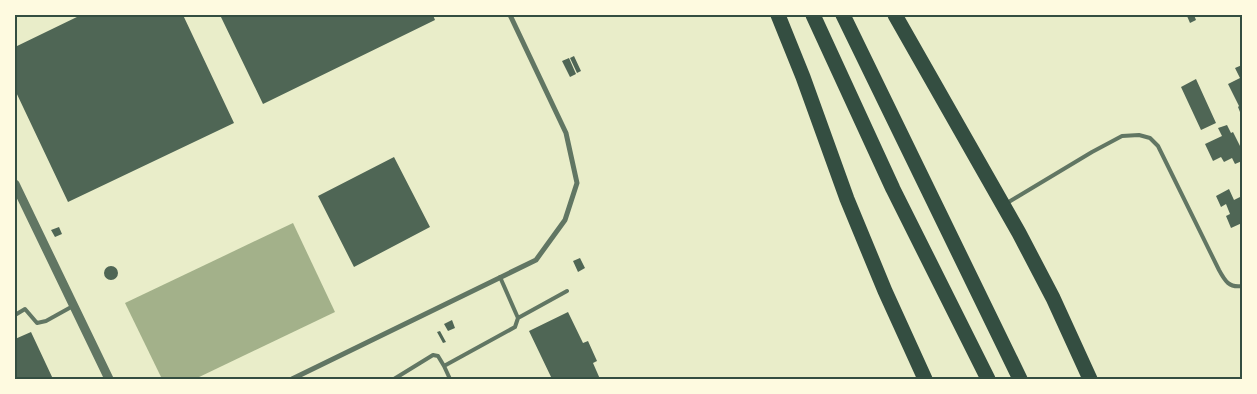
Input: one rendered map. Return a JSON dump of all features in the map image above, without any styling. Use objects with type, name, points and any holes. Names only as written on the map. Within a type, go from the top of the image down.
[{"type":"highway","points":[[778,15],[847,199],[885,291],[925,379]]},
{"type":"highway","points":[[813,15],[892,189],[988,379]]},
{"type":"highway","points":[[843,15],[1020,379]]},
{"type":"highway","points":[[895,15],[1019,233],[1053,298],[1090,379]]},
{"type":"street","points":[[292,379],[536,260],[565,220],[577,182],[566,133],[510,15]]},
{"type":"street","points":[[15,184],[108,378]]},
{"type":"lane","points":[[1003,205],[1122,136],[1139,135],[1150,138],[1158,146],[1225,282],[1232,286],[1242,286]]},
{"type":"lane","points":[[444,366],[515,328],[518,318],[500,277]]},
{"type":"lane","points":[[518,318],[567,291]]},
{"type":"lane","points":[[15,315],[25,309],[37,323],[46,321],[74,306]]},
{"type":"lane","points":[[394,379],[433,355],[438,356],[450,379]]},
{"type":"shaded area","points":[[293,223],[335,312],[195,379],[162,379],[125,303]]},
{"type":"building","points":[[81,15],[183,15],[234,123],[68,202],[15,90],[15,47]]},
{"type":"building","points":[[220,15],[433,15],[435,20],[263,104]]},
{"type":"building","points":[[1184,15],[1194,15],[1196,20],[1190,23],[1187,16],[1185,17]]},
{"type":"building","points":[[574,56],[581,71],[577,73],[570,58]]},
{"type":"building","points":[[569,58],[576,74],[570,77],[562,61]]},
{"type":"building","points":[[1242,65],[1242,117],[1239,106],[1228,84],[1240,78],[1235,68]]},
{"type":"building","points":[[1196,79],[1216,123],[1201,130],[1181,87]]},
{"type":"building","points":[[1227,125],[1231,133],[1233,132],[1242,150],[1242,161],[1235,164],[1232,158],[1224,162],[1221,157],[1213,161],[1205,144],[1222,136],[1218,128]]},
{"type":"building","points":[[394,157],[430,227],[354,267],[318,196]]},
{"type":"building","points":[[1229,189],[1234,200],[1242,196],[1242,223],[1231,228],[1226,216],[1230,214],[1226,204],[1221,207],[1216,196]]},
{"type":"building","points":[[59,227],[62,234],[55,237],[51,230]]},
{"type":"building","points":[[580,258],[585,268],[578,272],[573,261]]},
{"type":"building","points":[[108,266],[114,266],[118,273],[114,280],[108,280],[104,276],[104,270]]},
{"type":"building","points":[[568,312],[583,343],[588,341],[597,361],[593,363],[600,379],[552,379],[529,331]]},
{"type":"building","points":[[452,320],[455,328],[448,331],[444,324]]},
{"type":"building","points":[[440,331],[446,342],[443,343],[437,332]]},
{"type":"building","points":[[31,332],[53,379],[15,379],[15,339]]}]
